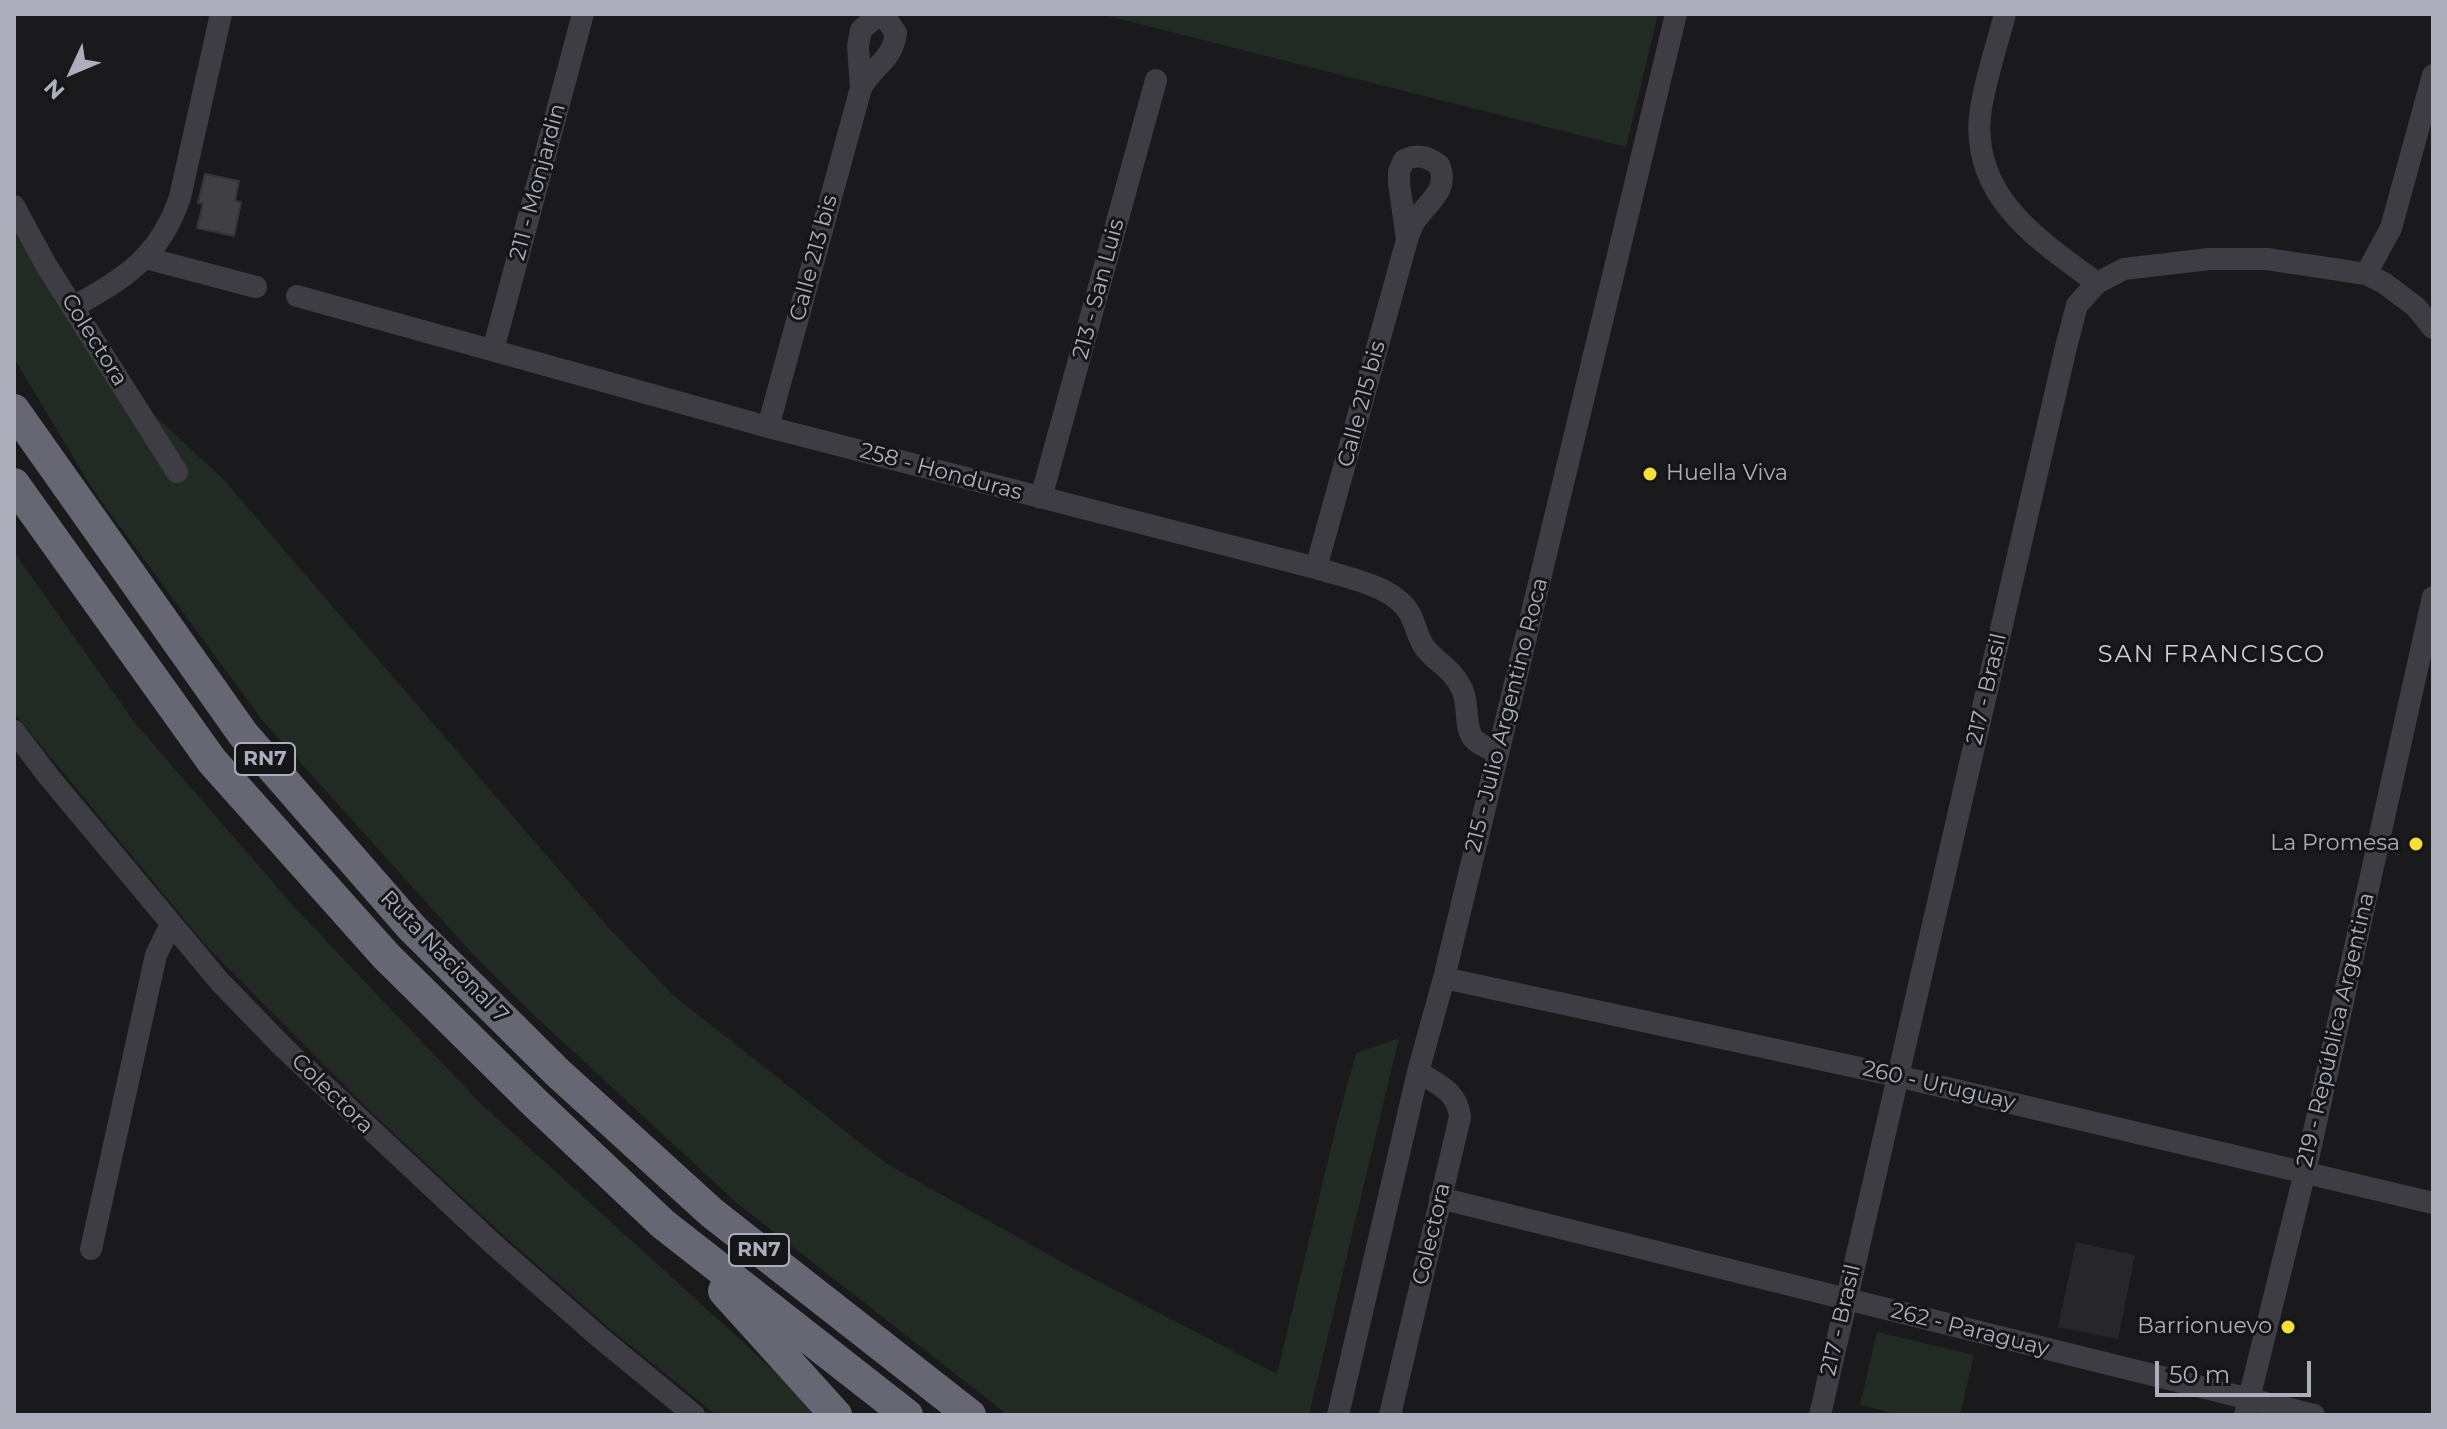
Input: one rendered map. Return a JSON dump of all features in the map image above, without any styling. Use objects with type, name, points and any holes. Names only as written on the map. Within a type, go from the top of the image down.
[{"type":"highway","name":"Ruta Nacional 7","points":[[14,410],[243,734],[412,928],[558,1073],[712,1213],[970,1415]]},
{"type":"highway","name":"Ruta Nacional 7","points":[[14,484],[212,761],[386,956],[663,1224],[907,1415]]},
{"type":"highway","points":[[663,1224],[836,1415]]},
{"type":"street","points":[[73,307],[120,281],[146,258],[171,223],[180,197],[221,14]]},
{"type":"street","name":"211 - Monjardin","points":[[493,350],[583,14]]},
{"type":"street","name":"215 - Julio Argentino Roca","points":[[1338,1415],[1418,1072],[1444,978],[1676,14]]},
{"type":"street","points":[[2005,14],[1980,114],[1980,145],[1986,168],[2000,198],[2019,222],[2097,283],[2124,269],[2209,259],[2267,259],[2366,274],[2384,283],[2416,307],[2433,328]]},
{"type":"street","points":[[2366,274],[2391,228],[2433,75]]},
{"type":"street","name":"213 - San Luis","points":[[1041,498],[1156,80]]},
{"type":"street","name":"Calle 213 bis","points":[[768,427],[861,88]]},
{"type":"street","name":"Colectora","points":[[14,206],[46,265],[177,472]]},
{"type":"street","name":"Calle 215 bis","points":[[1316,568],[1407,240]]},
{"type":"street","points":[[146,258],[256,287]]},
{"type":"street","name":"217 - Brasil","points":[[1820,1415],[2066,347],[2077,305],[2097,283]]},
{"type":"street","name":"258 - Honduras","points":[[297,296],[768,427],[1316,568],[1394,597],[1409,613],[1418,637],[1428,652],[1455,674],[1468,707],[1468,730],[1473,740],[1498,753]]},
{"type":"street","name":"219 - República Argentina","points":[[2247,1407],[2305,1172],[2433,597]]},
{"type":"street","name":"Colectora","points":[[14,731],[220,982],[362,1123],[492,1243],[694,1415]]},
{"type":"street","points":[[91,1249],[156,955],[171,924]]},
{"type":"street","name":"260 - Uruguay","points":[[1444,978],[1897,1076],[2433,1203]]},
{"type":"street","name":"Colectora","points":[[1390,1415],[1460,1117],[1459,1104],[1448,1091],[1418,1072]]},
{"type":"street","name":"262 - Paraguay","points":[[1440,1198],[1845,1299],[2247,1407],[2314,1415]]},
{"type":"shaded area","points":[[1100,14],[1658,14],[1626,147]]},
{"type":"shaded area","points":[[14,226],[136,398],[224,480],[608,927],[673,995],[887,1164],[1076,1270],[1277,1374],[1356,1053],[1399,1038],[1309,1415],[1008,1415],[738,1204],[537,1018],[470,951],[263,721],[93,490],[14,358]]},
{"type":"shaded area","points":[[14,552],[135,723],[296,909],[480,1103],[820,1415],[716,1415],[609,1328],[503,1235],[373,1114],[208,948],[14,713]]},
{"type":"shaded area","points":[[2076,1242],[2135,1255],[2118,1339],[2058,1327]]},
{"type":"shaded area","points":[[1877,1332],[1974,1355],[1960,1415],[1901,1415],[1860,1405]]},
{"type":"building","points":[[205,174],[239,181],[235,201],[241,202],[234,236],[197,228],[203,203],[198,203]]},
{"type":"place","name":"Huella Viva","points":[[1650,474]]},
{"type":"place","name":"La Promesa","points":[[2416,844]]},
{"type":"place","name":"Barrionuevo","points":[[2288,1327]]},
{"type":"district","name":"SAN FRANCISCO","points":[[2212,655]]}]
